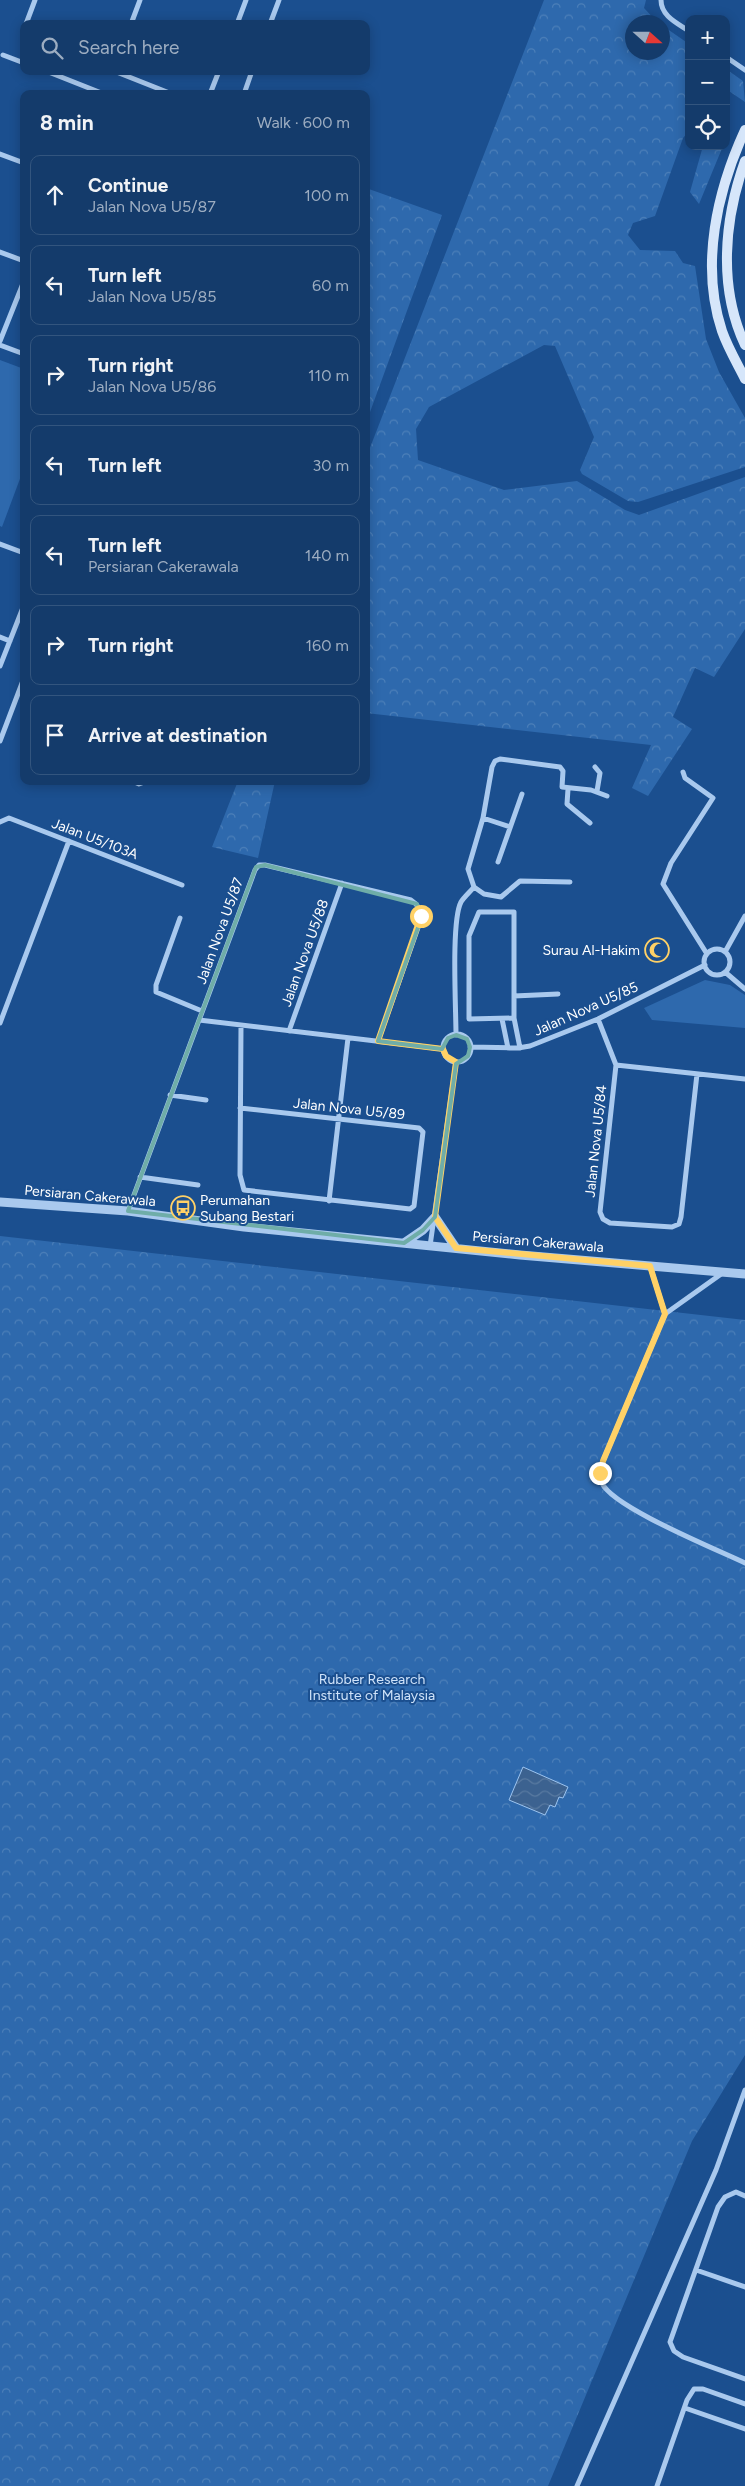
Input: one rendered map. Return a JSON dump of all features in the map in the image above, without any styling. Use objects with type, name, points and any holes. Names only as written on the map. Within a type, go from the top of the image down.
[{"type":"main road","points":[[745,130],[733,156],[718,208],[712,257],[714,294],[722,330],[745,379]]},
{"type":"main road","points":[[745,161],[731,210],[726,250],[732,308],[745,345]]},
{"type":"street","points":[[28,20],[35,0]]},
{"type":"street","points":[[132,20],[140,0]]},
{"type":"street","points":[[238,20],[246,0]]},
{"type":"street","points":[[272,20],[279,0]]},
{"type":"street","points":[[661,0],[663,11],[667,16],[685,28]]},
{"type":"street","points":[[3,55],[20,61]]},
{"type":"street","points":[[730,60],[745,70]]},
{"type":"street","points":[[56,75],[91,90]]},
{"type":"street","points":[[124,75],[162,90]]},
{"type":"street","points":[[212,90],[217,75]]},
{"type":"street","points":[[245,90],[251,75]]},
{"type":"street","points":[[0,154],[20,162]]},
{"type":"street","points":[[0,252],[20,260]]},
{"type":"street","points":[[20,292],[0,343],[20,352]]},
{"type":"street","points":[[0,544],[20,552]]},
{"type":"street","points":[[0,666],[20,615]]},
{"type":"street","points":[[0,637],[10,641]]},
{"type":"street","points":[[0,741],[20,688]]},
{"type":"street","points":[[570,882],[520,881],[501,897],[484,894],[474,887],[469,873],[469,864],[483,818],[492,767],[495,761],[500,759],[560,767],[563,772],[562,786],[597,791],[607,796]]},
{"type":"street","points":[[595,767],[600,773],[597,791]]},
{"type":"street","points":[[683,772],[685,778],[713,798],[671,863],[663,884],[707,954],[705,965],[710,972],[715,974],[726,972]]},
{"type":"street","points":[[568,788],[567,804],[590,823]]},
{"type":"street","points":[[498,862],[522,794]]},
{"type":"street","name":"Jalan U5/103A","points":[[0,822],[9,818],[182,885]]},
{"type":"street","points":[[483,818],[510,827]]},
{"type":"street","points":[[0,1023],[69,842]]},
{"type":"street","name":"Jalan Nova U5/87","points":[[128,1211],[256,867],[265,865],[411,900],[417,904],[420,911],[420,922],[378,1041]]},
{"type":"street","name":"Jalan Nova U5/88","points":[[289,1031],[342,883]]},
{"type":"street","points":[[456,1035],[456,934],[458,911],[462,902],[474,887]]},
{"type":"street","points":[[514,1018],[470,1019],[469,936],[479,912],[514,912],[514,1018],[520,1048]]},
{"type":"street","points":[[725,952],[745,916]]},
{"type":"street","points":[[180,918],[156,985],[156,992],[202,1011]]},
{"type":"street","points":[[707,954],[717,949],[725,952],[730,962],[726,972]]},
{"type":"street","name":"Jalan Nova U5/85","points":[[470,1047],[520,1048],[530,1046],[598,1019],[705,965]]},
{"type":"street","points":[[726,972],[745,989]]},
{"type":"street","points":[[514,996],[558,994]]},
{"type":"street","points":[[502,1019],[508,1048]]},
{"type":"street","name":"Jalan Nova U5/84","points":[[598,1019],[616,1065],[600,1212],[603,1219],[610,1223],[672,1227],[679,1224],[696,1074]]},
{"type":"street","points":[[199,1020],[443,1049]]},
{"type":"street","name":"Jalan Nova U5/89","points":[[240,1108],[419,1128],[423,1132],[416,1202],[410,1209],[244,1190],[240,1175],[240,1108],[241,1026]]},
{"type":"street","points":[[456,1035],[467,1039],[470,1047],[465,1059],[456,1062],[446,1056],[443,1049],[445,1041],[456,1035]]},
{"type":"street","points":[[328,1201],[348,1038]]},
{"type":"street","points":[[430,1246],[456,1062]]},
{"type":"street","points":[[616,1065],[745,1079]]},
{"type":"street","points":[[170,1095],[206,1100]]},
{"type":"street","points":[[140,1177],[198,1185]]},
{"type":"street","name":"Persiaran Cakerawala","points":[[0,1202],[128,1211],[244,1227],[430,1246],[745,1274]]},
{"type":"street","points":[[404,1243],[424,1230],[435,1217]]},
{"type":"street","points":[[435,1217],[456,1248]]},
{"type":"street","points":[[650,1266],[665,1314]]},
{"type":"street","points":[[724,1272],[665,1314],[603,1461],[600,1473],[601,1482],[612,1495],[627,1505],[658,1522],[745,1563]]},
{"type":"street","points":[[577,2486],[716,2170],[745,2090]]},
{"type":"street","points":[[745,2196],[736,2192],[725,2197],[718,2207],[670,2342],[674,2351],[683,2357],[745,2379]]},
{"type":"street","points":[[696,2270],[745,2287]]},
{"type":"street","points":[[656,2486],[685,2408],[694,2390],[704,2389],[745,2404]]},
{"type":"street","points":[[685,2408],[745,2429]]},
{"type":"highlighted area","points":[[265,865],[417,904],[420,922],[378,1041],[442,1049],[448,1038],[456,1035],[467,1039],[470,1047],[468,1056],[456,1064],[435,1217],[423,1230],[404,1243],[128,1211],[256,867]]},
{"type":"green space","points":[[544,0],[646,0],[644,8],[650,15],[625,15],[625,60],[670,60],[670,31],[685,41],[685,136],[655,216],[633,223],[628,235],[640,250],[675,251],[683,263],[695,266],[706,339],[719,372],[745,418],[745,467],[638,502],[628,501],[582,474],[580,470],[594,437],[555,346],[544,345],[429,407],[416,429],[418,460],[504,490],[577,481],[625,510],[639,515],[745,477],[745,629],[714,677],[695,668],[673,717],[692,729],[648,796],[632,788],[651,745],[370,713],[370,448]]},
{"type":"green space","points":[[730,72],[743,81],[745,102],[730,92]]},
{"type":"green space","points":[[702,150],[721,150],[699,204],[690,192]]},
{"type":"green space","points":[[370,189],[442,215],[370,412]]},
{"type":"green space","points":[[0,360],[20,368],[20,479],[2,527],[0,526]]},
{"type":"green space","points":[[236,785],[274,785],[258,858],[212,847]]},
{"type":"green space","points":[[705,980],[730,985],[745,995],[745,1028],[652,1020],[644,1008]]},
{"type":"green space","name":"Rubber Research Institute of Malaysia","points":[[0,1236],[745,1320],[745,2055],[692,2141],[548,2486],[0,2486]]},
{"type":"water","points":[[523,1767],[568,1787],[563,1798],[559,1797],[555,1807],[550,1805],[545,1815],[509,1800]]},
{"type":"place","name":"Surau Al-Hakim","points":[[657,950]]},
{"type":"place","name":"Perumahan Subang Bestari","points":[[183,1208]]},
{"type":"route","points":[[421,916],[378,1041],[443,1049],[446,1056],[456,1062],[435,1217],[440,1226],[456,1248],[650,1266],[665,1314],[603,1461],[600,1473]]}]
